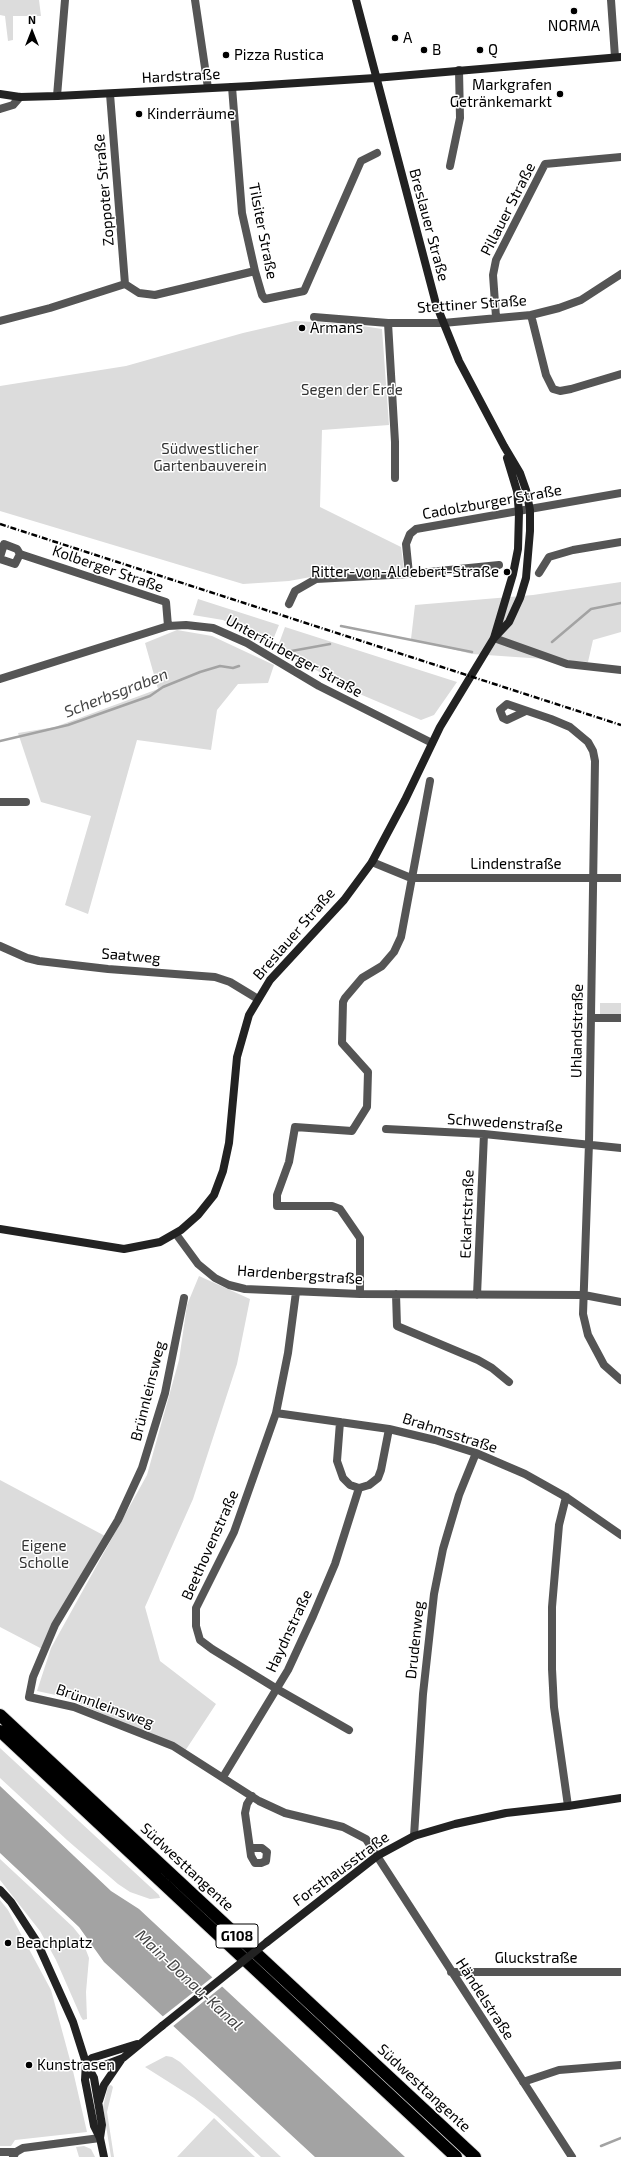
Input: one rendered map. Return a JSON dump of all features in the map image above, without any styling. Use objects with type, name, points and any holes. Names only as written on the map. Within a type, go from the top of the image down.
[{"type":"highway","name":"Südwesttangente","points":[[0,1715],[474,2157]]},
{"type":"highway","name":"Südwesttangente","points":[[0,1731],[456,2157]]},
{"type":"main road","name":"Breslauer Straße","points":[[2,1229],[124,1249],[160,1242],[176,1234],[198,1215],[214,1195],[223,1171],[229,1143],[237,1057],[249,1015],[258,998],[283,964],[344,900],[372,862],[402,807],[432,743],[494,638],[509,622],[520,598],[526,578],[530,546],[530,510],[520,473],[459,361],[443,323],[429,281],[375,78],[356,0]]},
{"type":"main road","name":"Hardstraße","points":[[0,94],[20,97],[110,94],[375,78],[618,57]]},
{"type":"main road","name":"Breslauer Straße","points":[[494,638],[516,563],[519,512],[517,491],[504,446]]},
{"type":"main road","name":"Forsthausstraße","points":[[86,2063],[102,2066],[122,2058],[377,1856],[414,1836],[454,1824],[506,1813],[568,1806],[620,1797]]},
{"type":"main road","points":[[0,1890],[11,1902],[37,1942],[73,2022],[86,2063],[94,2078],[102,2125],[100,2138]]},
{"type":"main road","name":"Forsthausstraße","points":[[86,2063],[92,2058],[140,2043]]},
{"type":"main road","points":[[99,2101],[104,2085],[122,2058]]},
{"type":"main road","points":[[86,2063],[85,2080],[94,2126],[100,2138],[104,2157]]},
{"type":"street","points":[[57,96],[65,0]]},
{"type":"street","points":[[195,0],[208,88]]},
{"type":"street","points":[[611,0],[618,57]]},
{"type":"street","points":[[450,166],[460,118],[459,70]]},
{"type":"street","name":"Tilsiter Straße","points":[[232,86],[242,213],[255,271],[262,295],[265,300],[304,291],[361,161],[377,153]]},
{"type":"street","name":"Zoppoter Straße","points":[[110,94],[125,284]]},
{"type":"street","points":[[0,109],[13,105],[20,97]]},
{"type":"street","name":"Pillauer Straße","points":[[496,317],[493,275],[496,260],[545,164],[621,157]]},
{"type":"street","points":[[0,320],[50,308],[125,284],[139,293],[155,295],[255,271]]},
{"type":"street","name":"Stettiner Straße","points":[[314,317],[388,323],[443,323],[531,315],[559,308],[581,300],[621,274]]},
{"type":"street","points":[[531,315],[546,375],[553,389],[560,391],[571,389],[621,374]]},
{"type":"street","points":[[388,323],[395,442],[395,478]]},
{"type":"street","name":"Cadolzburger Straße","points":[[409,574],[406,544],[410,534],[416,529],[621,493]]},
{"type":"street","points":[[539,573],[549,557],[573,550],[621,542]]},
{"type":"street","name":"Kolberger Straße","points":[[20,554],[15,564],[0,558],[4,544],[17,549],[20,554],[166,602],[168,626]]},
{"type":"street","points":[[289,604],[295,591],[316,579],[409,574],[499,566]]},
{"type":"street","name":"Unterfürberger Straße","points":[[0,679],[168,626],[186,625],[213,628],[247,643],[340,698],[432,743]]},
{"type":"street","points":[[494,638],[567,664],[621,670]]},
{"type":"street","name":"Uhlandstraße","points":[[526,711],[570,727],[580,734],[593,751],[595,762],[592,1018],[583,1314],[588,1335],[604,1365],[621,1380]]},
{"type":"street","points":[[360,1294],[360,1238],[340,1209],[332,1206],[277,1206],[277,1195],[289,1162],[296,1127],[352,1131],[367,1107],[368,1072],[342,1042],[343,1002],[362,978],[382,966],[394,952],[401,937],[430,781]]},
{"type":"street","points":[[0,802],[26,802]]},
{"type":"street","name":"Lindenstraße","points":[[372,862],[411,878],[621,878]]},
{"type":"street","name":"Saatweg","points":[[0,946],[27,958],[39,961],[108,969],[215,977],[230,982],[258,998]]},
{"type":"street","points":[[592,1018],[621,1018]]},
{"type":"street","name":"Schwedenstraße","points":[[386,1129],[484,1134],[621,1148]]},
{"type":"street","name":"Eckartstraße","points":[[478,1295],[484,1134]]},
{"type":"street","name":"Hardenbergstraße","points":[[176,1234],[198,1264],[215,1278],[229,1285],[245,1289],[360,1294],[584,1295],[621,1302]]},
{"type":"street","name":"Beethovenstraße","points":[[296,1292],[288,1353],[276,1413],[234,1532],[196,1608],[196,1626],[200,1640],[212,1649],[277,1689],[349,1730]]},
{"type":"street","points":[[396,1294],[397,1326],[478,1360],[492,1368],[509,1382]]},
{"type":"street","name":"Brünnleinsweg","points":[[184,1298],[165,1393],[142,1468],[118,1520],[55,1625],[33,1676],[29,1696],[62,1703],[103,1717],[173,1746],[252,1796],[285,1813],[353,1831],[366,1839],[377,1856]]},
{"type":"street","name":"Brahmsstraße","points":[[276,1413],[389,1429],[435,1440],[476,1453],[525,1474],[566,1497],[621,1535]]},
{"type":"street","points":[[340,1422],[337,1461],[343,1478],[350,1485],[359,1488],[369,1485],[378,1478],[389,1429]]},
{"type":"street","name":"Drudenweg","points":[[414,1836],[423,1694],[434,1594],[443,1549],[457,1502],[476,1453]]},
{"type":"street","name":"Haydnstraße","points":[[223,1777],[277,1689],[316,1610],[335,1564],[359,1488]]},
{"type":"street","points":[[566,1497],[559,1525],[552,1607],[552,1669],[554,1707],[568,1806]]},
{"type":"street","points":[[250,1848],[245,1813],[247,1804],[252,1796]]},
{"type":"street","name":"Händelstraße","points":[[377,1856],[572,2157]]},
{"type":"street","name":"Gluckstraße","points":[[451,1972],[621,1972]]},
{"type":"street","points":[[522,2082],[559,2070],[621,2065]]},
{"type":"street","points":[[0,2152],[18,2152],[100,2138]]},
{"type":"green space","points":[[0,0],[39,0],[41,16],[13,16],[13,40],[8,41],[5,16],[0,15]]},
{"type":"green space","name":"Südwestlicher Gartenbauverein","points":[[295,321],[350,324],[382,329],[389,425],[322,430],[320,507],[401,547],[404,569],[327,574],[289,581],[243,584],[0,511],[0,386],[126,366],[243,333]]},
{"type":"green space","points":[[621,582],[621,632],[593,640],[588,662],[472,654],[411,639],[415,605],[533,595]]},
{"type":"green space","points":[[198,599],[279,625],[270,647],[223,620],[193,615]]},
{"type":"green space","points":[[285,627],[457,682],[434,715],[421,720],[362,695],[277,649]]},
{"type":"green space","points":[[177,630],[212,636],[274,665],[268,683],[238,684],[217,710],[211,750],[137,740],[88,914],[65,905],[91,816],[41,802],[18,733],[55,727],[158,689],[145,643]]},
{"type":"green space","points":[[600,1003],[621,1003],[621,1014],[600,1014]]},
{"type":"green space","points":[[199,1276],[250,1299],[237,1364],[193,1499],[145,1607],[160,1661],[216,1704],[185,1751],[65,1697],[37,1691],[51,1648],[147,1475],[179,1360],[187,1305]]},
{"type":"green space","name":"Eigene Scholle","points":[[0,1480],[105,1536],[44,1650],[0,1627]]},
{"type":"green space","points":[[0,1748],[159,1895],[160,1898],[150,1899],[130,1892],[118,1884],[67,1840],[0,1778]]},
{"type":"green space","points":[[0,1859],[73,1927],[81,1937],[89,1958],[86,1992],[87,2019],[83,2020],[81,2017],[56,1960],[40,1931],[0,1880]]},
{"type":"green space","points":[[0,1900],[8,1910],[51,1990],[73,2071],[87,2132],[15,2140],[11,2146],[0,2146]]},
{"type":"green space","points":[[166,2056],[172,2057],[180,2062],[281,2157],[261,2157],[217,2116],[194,2098],[145,2067]]},
{"type":"green space","points":[[111,2085],[113,2087],[107,2112],[114,2157],[111,2157],[103,2107],[108,2086]]},
{"type":"green space","points":[[214,2118],[255,2157],[177,2157]]},
{"type":"green space","points":[[84,2146],[91,2149],[95,2157],[79,2157],[76,2147]]},
{"type":"water","name":"Main-Donau-Kanal","points":[[0,1786],[111,1891],[139,1909],[405,2157],[315,2157],[104,1962],[79,1927],[0,1853]]},
{"type":"pier","points":[[214,1976],[224,1985],[172,2027],[162,2017]]},
{"type":"waterway","name":"Scherbsgraben","points":[[552,642],[591,609],[621,603]]},
{"type":"waterway","name":"Scherbsgraben","points":[[341,626],[472,652]]},
{"type":"waterway","name":"Scherbsgraben","points":[[286,652],[330,644]]},
{"type":"waterway","name":"Scherbsgraben","points":[[0,741],[68,725],[150,696],[163,687],[200,672],[220,666],[233,668],[239,666]]},
{"type":"waterway","points":[[601,2146],[621,2138]]},
{"type":"railway","points":[[0,524],[621,725]]},
{"type":"place","name":"NORMA","points":[[574,11]]},
{"type":"place","name":"A","points":[[395,38]]},
{"type":"place","name":"B","points":[[424,50]]},
{"type":"place","name":"Q","points":[[480,50]]},
{"type":"place","name":"Pizza Rustica","points":[[226,55]]},
{"type":"place","name":"Markgrafen Getränkemarkt","points":[[560,94]]},
{"type":"place","name":"Kinderräume","points":[[139,114]]},
{"type":"place","name":"Armans","points":[[302,328]]},
{"type":"place","name":"Ritter-von-Aldebert-Straße","points":[[507,572]]},
{"type":"place","name":"Beachplatz","points":[[8,1943]]},
{"type":"place","name":"Kunstrasen","points":[[29,2065]]},
{"type":"park label","name":"Segen der Erde","points":[[352,390]]}]
